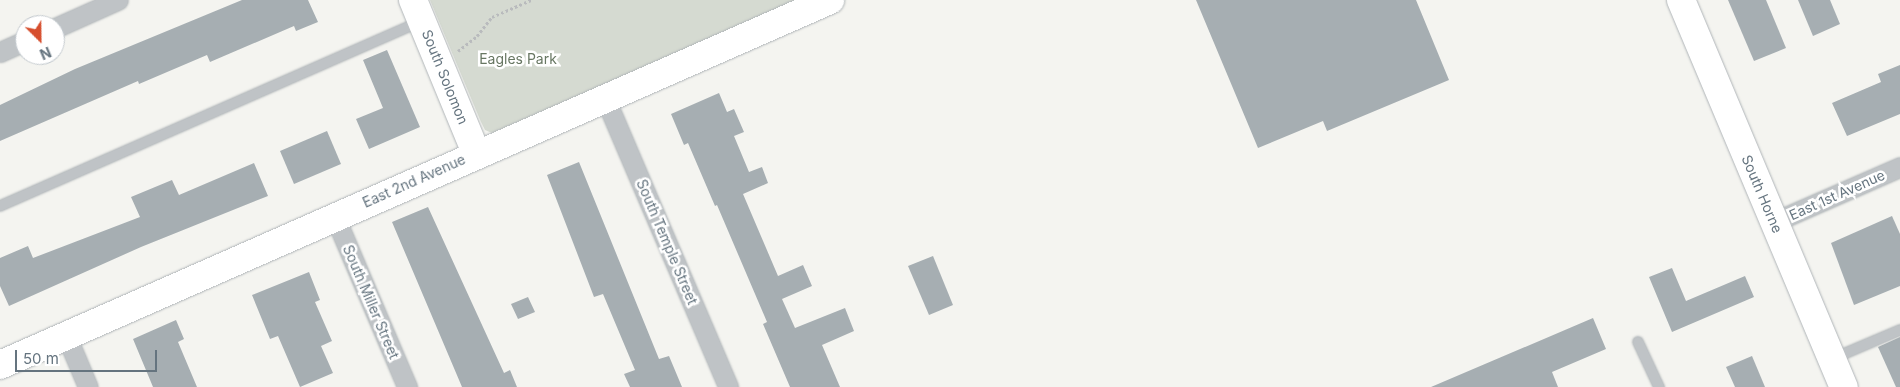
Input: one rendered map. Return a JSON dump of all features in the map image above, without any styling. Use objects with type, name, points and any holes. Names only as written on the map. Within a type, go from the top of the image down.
[{"type":"street","points":[[65,24],[118,0]]},
{"type":"street","name":"East 2nd Avenue","points":[[0,365],[476,153],[830,0]]},
{"type":"street","name":"South Horne","points":[[1681,0],[1844,387]]},
{"type":"street","name":"South Solomon","points":[[418,11],[476,153]]},
{"type":"street","points":[[0,52],[15,45]]},
{"type":"street","name":"South Temple Street","points":[[605,98],[728,387]]},
{"type":"street","name":"East 1st Avenue","points":[[1774,222],[1900,167]]},
{"type":"street","name":"South Miller Street","points":[[334,217],[407,387]]},
{"type":"street","points":[[66,335],[88,387]]},
{"type":"lane","points":[[0,206],[418,11]]},
{"type":"lane","points":[[1832,358],[1900,330]]},
{"type":"lane","points":[[1638,342],[1659,387]]},
{"type":"path","points":[[438,60],[464,48],[492,17],[531,0]]},
{"type":"green space","name":"Eagles Park","points":[[430,0],[801,0],[492,133],[485,130],[481,122]]},
{"type":"building","points":[[242,0],[308,0],[318,22],[296,31],[294,26],[210,62],[207,55],[139,84],[138,81],[0,141],[0,105],[75,69]]},
{"type":"building","points":[[1196,0],[1416,0],[1449,80],[1327,131],[1323,121],[1258,148]]},
{"type":"building","points":[[1728,0],[1766,0],[1786,48],[1754,61]]},
{"type":"building","points":[[1798,0],[1830,0],[1840,24],[1813,36]]},
{"type":"building","points":[[387,50],[420,127],[369,149],[356,119],[383,108],[363,60]]},
{"type":"building","points":[[1900,65],[1900,114],[1847,136],[1832,103],[1881,82],[1878,74]]},
{"type":"building","points":[[719,93],[727,112],[734,109],[744,132],[734,136],[749,172],[762,167],[768,183],[743,194],[778,276],[803,265],[812,286],[782,299],[795,328],[845,308],[854,331],[822,345],[840,387],[790,387],[763,324],[767,322],[717,205],[715,206],[688,143],[684,145],[671,114]]},
{"type":"building","points":[[327,131],[341,164],[294,184],[280,151]]},
{"type":"building","points":[[579,162],[659,359],[669,356],[682,387],[630,387],[624,374],[635,370],[603,294],[594,297],[547,175]]},
{"type":"building","points":[[254,163],[268,196],[141,247],[9,306],[0,286],[0,258],[28,246],[33,258],[140,217],[131,197],[172,180],[179,195]]},
{"type":"building","points":[[428,207],[504,373],[510,370],[517,387],[462,387],[392,222]]},
{"type":"building","points":[[1892,216],[1900,234],[1900,286],[1854,305],[1831,243]]},
{"type":"building","points":[[933,256],[953,305],[929,315],[908,266]]},
{"type":"building","points":[[1672,268],[1686,301],[1745,276],[1754,297],[1672,332],[1649,277]]},
{"type":"building","points":[[309,272],[320,300],[315,302],[332,341],[321,346],[333,373],[300,387],[278,336],[270,339],[252,295]]},
{"type":"building","points":[[528,297],[535,312],[518,319],[511,304]]},
{"type":"building","points":[[1593,318],[1606,349],[1552,372],[1558,387],[1431,387]]},
{"type":"building","points":[[176,320],[184,339],[178,342],[197,387],[153,387],[133,339]]},
{"type":"building","points":[[1900,337],[1900,387],[1896,387],[1878,347]]},
{"type":"building","points":[[1752,356],[1765,387],[1735,387],[1726,367]]}]
